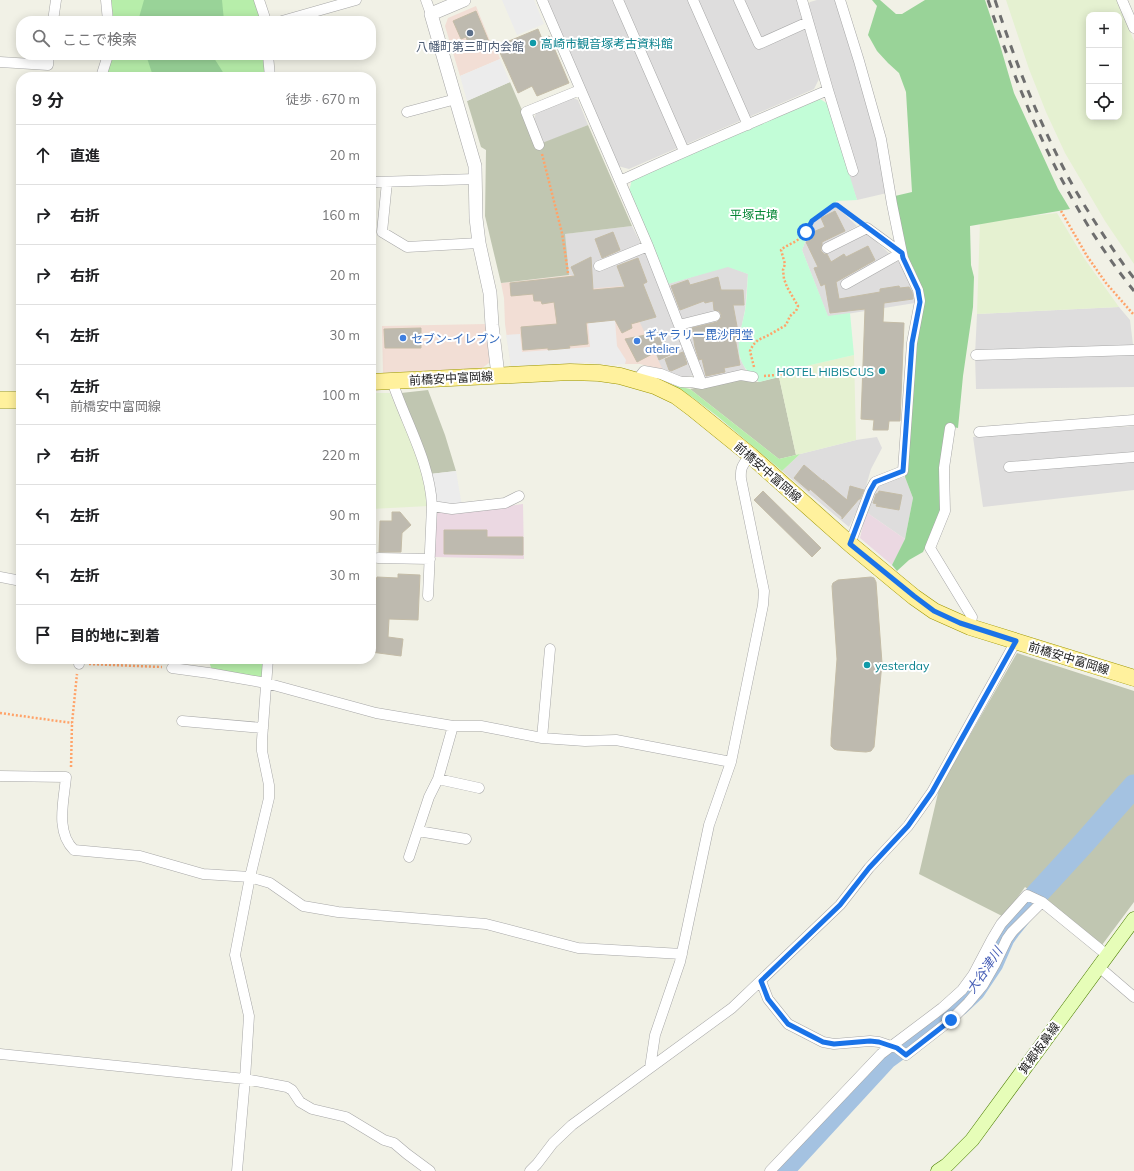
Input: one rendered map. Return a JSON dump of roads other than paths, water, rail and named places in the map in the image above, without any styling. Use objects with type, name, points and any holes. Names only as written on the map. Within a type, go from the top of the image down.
[{"type":"main road","name":"前橋安中富岡線","points":[[376,382],[570,372],[599,373],[620,376],[654,386],[676,396],[692,408],[750,456],[850,544],[934,611],[970,627],[1134,678]]},
{"type":"main road","points":[[0,400],[16,400]]},
{"type":"main road","name":"箕郷板鼻線","points":[[938,1171],[947,1165],[972,1140],[1134,918]]},
{"type":"street","points":[[54,16],[56,0]]},
{"type":"street","points":[[106,0],[108,16]]},
{"type":"street","points":[[259,0],[264,16]]},
{"type":"street","points":[[300,16],[356,0]]},
{"type":"street","points":[[426,0],[473,159],[476,179],[476,218],[479,243],[490,293],[498,375]]},
{"type":"street","points":[[431,14],[464,0]]},
{"type":"street","points":[[542,0],[648,246],[702,384]]},
{"type":"street","points":[[618,0],[684,151]]},
{"type":"street","points":[[693,0],[748,125]]},
{"type":"street","points":[[739,0],[759,44],[808,22]]},
{"type":"street","points":[[803,0],[808,22],[853,171]]},
{"type":"street","points":[[840,0],[881,139],[903,258],[918,290],[920,302],[912,343],[903,471],[875,482],[870,491],[850,544]]},
{"type":"street","points":[[1127,5],[1134,28]]},
{"type":"street","points":[[0,62],[48,65],[48,60]]},
{"type":"street","points":[[103,72],[106,60]]},
{"type":"street","points":[[268,60],[270,72]]},
{"type":"street","points":[[539,145],[526,112],[580,90]]},
{"type":"street","points":[[620,180],[684,151],[828,90]]},
{"type":"street","points":[[407,112],[456,99]]},
{"type":"street","points":[[376,182],[476,179]]},
{"type":"street","points":[[387,182],[382,232],[407,246],[479,243]]},
{"type":"street","points":[[827,248],[867,228],[902,253]]},
{"type":"street","points":[[600,266],[648,246]]},
{"type":"street","points":[[846,284],[902,253]]},
{"type":"street","points":[[679,325],[715,316]]},
{"type":"street","points":[[976,354],[1134,350]]},
{"type":"street","points":[[637,380],[644,371],[661,374],[681,382],[702,384],[741,375],[753,376]]},
{"type":"street","points":[[392,381],[418,445],[432,493],[428,596]]},
{"type":"street","points":[[979,432],[1134,420]]},
{"type":"street","points":[[950,428],[944,468],[945,511],[930,548],[972,618],[970,627]]},
{"type":"street","points":[[650,1068],[655,1035],[682,954],[710,825],[731,762],[763,605],[764,591],[740,470],[750,456]]},
{"type":"street","points":[[1009,467],[1134,456]]},
{"type":"street","points":[[432,506],[452,509],[505,503],[519,496]]},
{"type":"street","points":[[378,558],[430,559]]},
{"type":"street","points":[[0,578],[16,580]]},
{"type":"street","points":[[530,1171],[553,1143],[572,1125],[732,1008],[840,905],[869,868],[908,826],[932,792],[1016,641]]},
{"type":"street","points":[[542,738],[550,649]]},
{"type":"street","points":[[237,1171],[249,1016],[235,955],[250,877],[269,798],[269,785],[262,751],[268,664]]},
{"type":"street","points":[[172,668],[266,683],[376,713],[453,726],[481,726],[542,738],[585,741],[616,740],[731,762]]},
{"type":"street","points":[[182,721],[263,728]]},
{"type":"street","points":[[409,856],[429,797],[438,779],[453,726]]},
{"type":"street","points":[[0,776],[66,777],[62,823],[67,840],[74,850],[140,856],[203,874],[250,877],[270,883],[303,906],[338,912],[486,924],[578,948],[682,954]]},
{"type":"street","points":[[438,779],[479,788]]},
{"type":"street","points":[[418,831],[466,839]]},
{"type":"street","points":[[770,1171],[881,1054],[898,1049],[962,990],[973,975],[1001,924],[1027,895],[1037,900],[1107,955]]},
{"type":"street","points":[[761,981],[768,999],[788,1024],[823,1042],[834,1044],[870,1041],[879,1042],[898,1049],[906,1055],[951,1020],[968,1003],[983,985],[1007,939],[1037,900]]},
{"type":"street","points":[[1099,967],[1133,995]]},
{"type":"street","points":[[0,1054],[245,1079],[287,1087],[292,1090],[300,1102],[312,1109],[346,1118],[384,1140],[394,1143],[430,1171]]},
{"type":"waterway","name":"大谷津川","points":[[782,1171],[886,1058],[958,1005],[974,990],[992,963],[1003,938],[1010,928],[1038,893],[1134,786]]},
{"type":"railway","points":[[988,0],[1015,77],[1031,115],[1066,188],[1109,258],[1134,291]]},
{"type":"railway","points":[[995,0],[1026,86],[1054,149],[1084,204],[1106,239],[1134,278]]},
{"type":"place","name":"八幡町第三町内会館","points":[[470,33]]},
{"type":"place","name":"高崎市観音塚考古資料館","points":[[533,43]]},
{"type":"place","name":"セブン-イレブン","points":[[403,338]]},
{"type":"place","name":"ギャラリー毘沙門堂 atelier","points":[[637,341]]},
{"type":"place","name":"HOTEL HIBISCUS","points":[[882,371]]},
{"type":"place","name":"yesterday","points":[[867,665]]},
{"type":"park label","name":"平塚古墳","points":[[754,214]]}]
